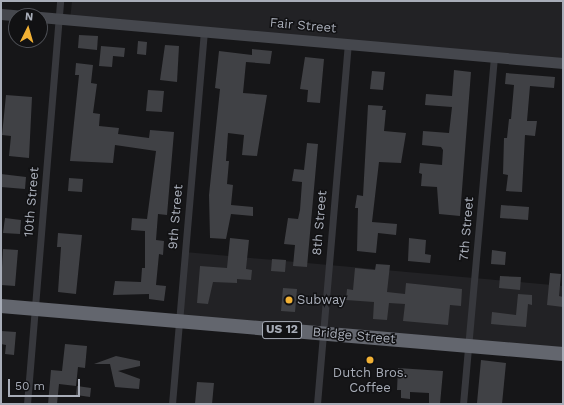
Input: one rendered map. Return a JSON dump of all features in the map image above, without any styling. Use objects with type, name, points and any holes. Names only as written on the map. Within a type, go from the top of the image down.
[{"type":"highway","name":"Bridge Street","points":[[1,306],[563,354]]},
{"type":"street","name":"10th Street","points":[[27,404],[60,1]]},
{"type":"street","name":"Fair Street","points":[[48,18],[563,63]]},
{"type":"street","name":"9th Street","points":[[172,404],[204,32]]},
{"type":"street","name":"8th Street","points":[[317,404],[348,44]]},
{"type":"street","name":"7th Street","points":[[463,404],[494,56]]},
{"type":"shaded area","points":[[72,1],[563,1],[563,63],[70,20]]},
{"type":"shaded area","points":[[185,252],[563,286],[563,354],[180,321]]},
{"type":"building","points":[[79,35],[98,36],[97,50],[78,48]]},
{"type":"building","points":[[138,41],[147,42],[146,55],[137,54]]},
{"type":"building","points":[[165,45],[179,46],[177,82],[160,80]]},
{"type":"building","points":[[101,46],[125,48],[124,57],[113,56],[112,67],[99,66]]},
{"type":"building","points":[[252,49],[272,51],[270,64],[246,62],[243,93],[267,95],[257,156],[242,155],[244,135],[228,133],[226,161],[229,161],[227,184],[233,185],[231,205],[253,207],[253,216],[231,214],[226,239],[210,238],[209,195],[220,89],[215,88],[219,51],[252,55]]},
{"type":"building","points":[[305,57],[324,59],[320,103],[307,102],[308,90],[300,89]]},
{"type":"building","points":[[76,63],[93,65],[91,83],[97,84],[93,113],[100,114],[99,126],[119,128],[118,134],[149,138],[150,130],[174,132],[167,215],[158,214],[156,240],[164,241],[163,255],[159,254],[156,285],[166,286],[164,301],[149,299],[149,294],[113,295],[115,281],[141,282],[142,268],[145,268],[145,231],[131,230],[132,218],[147,219],[156,151],[115,145],[113,163],[70,161],[79,75],[75,75]]},
{"type":"building","points":[[454,70],[471,72],[460,216],[439,214],[437,187],[421,186],[422,174],[419,173],[420,163],[442,165],[443,150],[441,147],[422,145],[423,131],[449,133],[452,107],[425,105],[426,94],[452,96]]},
{"type":"building","points":[[372,71],[385,72],[383,90],[370,89]]},
{"type":"building","points":[[506,73],[555,77],[554,88],[530,86],[527,121],[537,121],[535,136],[525,135],[522,192],[506,191],[508,175],[503,174],[504,138],[507,138],[509,119],[511,119],[514,85],[505,84]]},
{"type":"building","points":[[148,90],[164,91],[162,112],[146,111]]},
{"type":"building","points":[[6,95],[32,97],[29,158],[9,156],[11,136],[2,135]]},
{"type":"building","points":[[368,105],[383,106],[382,110],[386,110],[384,131],[406,133],[401,163],[379,162],[372,222],[397,224],[396,235],[378,233],[376,253],[357,251],[358,208],[355,208],[357,195],[363,196]]},
{"type":"building","points":[[307,143],[318,144],[307,267],[293,266],[295,245],[284,244],[288,218],[298,219],[302,182],[292,181],[294,169],[304,170]]},
{"type":"building","points":[[1,174],[26,177],[25,189],[1,187]]},
{"type":"building","points":[[69,178],[83,179],[82,192],[68,191]]},
{"type":"building","points":[[501,205],[529,207],[528,220],[500,218]]},
{"type":"building","points":[[5,218],[21,220],[20,234],[3,233]]},
{"type":"building","points":[[58,233],[82,235],[76,294],[58,292],[61,247],[57,247]]},
{"type":"building","points":[[230,238],[249,240],[246,269],[252,270],[251,280],[237,279],[237,283],[213,282],[208,304],[197,303],[200,266],[227,268]]},
{"type":"building","points":[[409,238],[426,240],[425,254],[431,255],[430,263],[408,261]]},
{"type":"building","points":[[3,249],[18,250],[15,286],[1,285]]},
{"type":"building","points":[[492,250],[506,252],[505,265],[491,264]]},
{"type":"building","points":[[272,259],[286,260],[285,272],[271,271]]},
{"type":"building","points":[[376,264],[390,265],[387,292],[405,294],[406,283],[462,289],[461,306],[450,305],[448,325],[403,321],[405,304],[389,303],[387,320],[373,319],[374,302],[346,300],[347,289],[353,290],[355,268],[375,270]]},
{"type":"building","points":[[550,273],[561,274],[559,296],[563,297],[563,307],[547,305]]},
{"type":"building","points":[[500,276],[521,277],[520,290],[499,288]]},
{"type":"building","name":"Subway","points":[[283,288],[297,289],[295,312],[281,311]]},
{"type":"building","points":[[518,294],[532,295],[532,305],[528,304],[526,327],[491,324],[492,312],[516,315]]},
{"type":"building","points":[[1,331],[16,332],[14,355],[5,354],[6,345],[1,344]]},
{"type":"building","points":[[65,344],[87,346],[85,368],[78,367],[76,386],[59,384],[57,404],[48,404],[51,370],[62,371]]},
{"type":"building","points":[[116,356],[140,361],[140,366],[118,371],[140,379],[139,389],[115,387],[110,364],[94,364]]},
{"type":"building","points":[[481,360],[506,363],[502,404],[477,403]]},
{"type":"building","points":[[398,368],[443,371],[440,404],[429,404],[429,393],[410,392],[410,399],[401,398],[401,390],[397,390]]},
{"type":"building","points":[[197,382],[214,383],[212,404],[195,404]]},
{"type":"building","points":[[77,386],[91,388],[90,397],[76,395]]},
{"type":"place","name":"Subway","points":[[289,300]]},
{"type":"place","name":"Dutch Bros. Coffee","points":[[370,360]]}]
